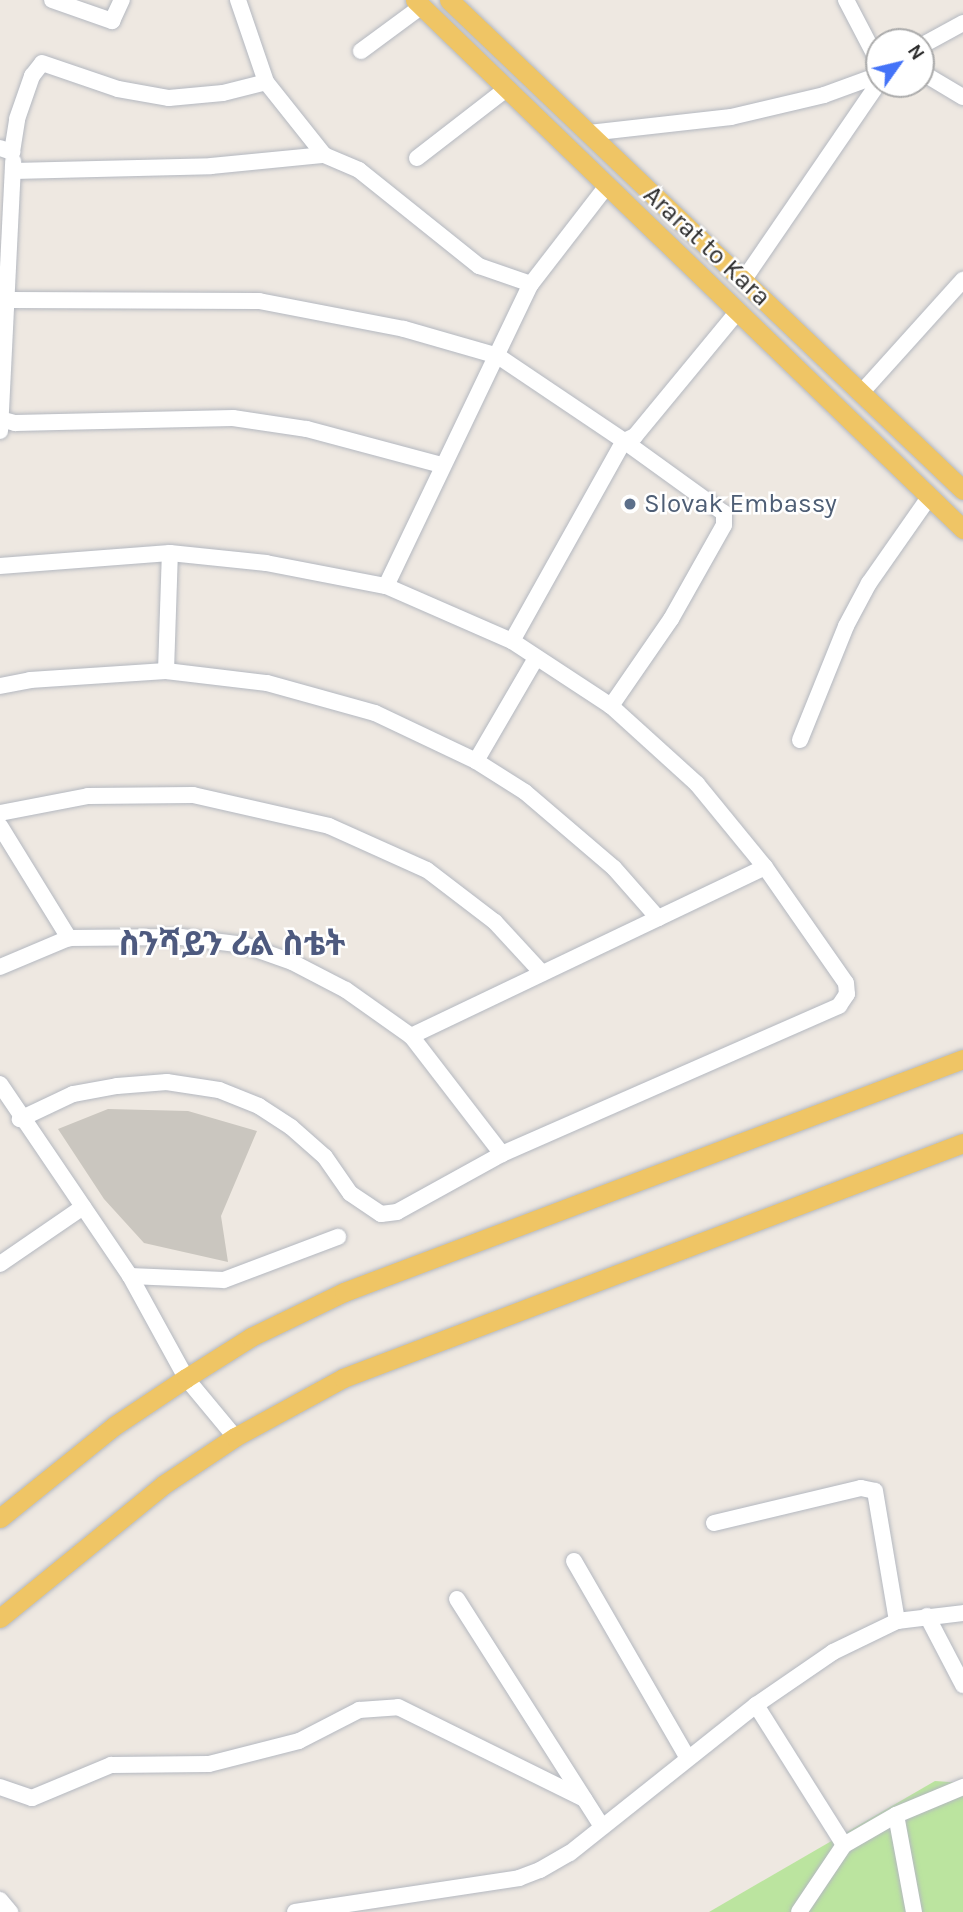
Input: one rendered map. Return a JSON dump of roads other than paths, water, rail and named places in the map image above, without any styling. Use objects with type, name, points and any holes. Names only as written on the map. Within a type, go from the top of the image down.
[{"type":"main road","name":"Ararat to Kara","points":[[455,1],[589,133],[912,441],[961,483]]},
{"type":"main road","name":"Ararat to Kara","points":[[418,3],[505,90],[963,529]]},
{"type":"main road","points":[[894,463],[912,441]]},
{"type":"main road","points":[[0,1518],[114,1426],[186,1378],[251,1337],[344,1292],[963,1059]]},
{"type":"main road","points":[[0,1618],[163,1485],[235,1437],[343,1378],[963,1143]]},
{"type":"street","points":[[52,0],[112,21],[122,0]]},
{"type":"street","points":[[238,0],[266,82],[324,155],[359,170],[479,266],[531,284]]},
{"type":"street","points":[[846,0],[865,36]]},
{"type":"street","points":[[361,51],[418,3]]},
{"type":"street","points":[[935,38],[963,23]]},
{"type":"street","points":[[266,82],[223,93],[169,98],[118,89],[42,63],[36,67],[6,150],[13,171],[4,255],[8,300],[0,423],[233,418],[307,429],[441,465]]},
{"type":"street","points":[[589,133],[731,117],[824,95],[865,80]]},
{"type":"street","points":[[935,80],[963,97]]},
{"type":"street","points":[[417,158],[505,90]]},
{"type":"street","points":[[744,278],[868,98]]},
{"type":"street","points":[[13,171],[211,166],[324,155]]},
{"type":"street","points":[[386,586],[441,465],[498,356],[531,284],[606,187]]},
{"type":"street","points":[[862,392],[963,280]]},
{"type":"street","points":[[8,300],[259,301],[404,329],[498,356],[724,513],[724,525],[670,619],[611,706]]},
{"type":"street","points":[[512,641],[624,441],[635,436],[738,311]]},
{"type":"street","points":[[800,740],[852,615],[930,496]]},
{"type":"street","points":[[166,671],[170,553]]},
{"type":"street","points":[[0,566],[170,553],[266,563],[386,586],[512,641],[611,706],[697,784],[765,867],[846,983],[847,994],[839,1006],[502,1154],[397,1212],[381,1214],[350,1193],[325,1157],[290,1128],[259,1106],[219,1090],[167,1082],[117,1086],[73,1094],[20,1119]]},
{"type":"street","points":[[476,761],[536,658]]},
{"type":"street","points":[[0,687],[30,680],[166,671],[267,683],[334,700],[385,717],[476,761],[565,822],[658,918]]},
{"type":"street","points":[[0,813],[88,796],[193,795],[329,826],[426,870],[495,922],[542,973]]},
{"type":"street","points":[[0,826],[69,938]]},
{"type":"street","points":[[411,1035],[765,867]]},
{"type":"street","points":[[0,967],[69,938],[181,937],[244,945],[292,962],[346,990],[411,1035],[502,1154]]},
{"type":"street","points":[[2,1089],[130,1276],[186,1378],[235,1437]]},
{"type":"street","points":[[0,1264],[83,1207]]},
{"type":"street","points":[[130,1276],[224,1280],[338,1237]]},
{"type":"street","points":[[714,1523],[861,1488],[874,1491],[897,1621]]},
{"type":"street","points":[[574,1561],[688,1757]]},
{"type":"street","points":[[457,1599],[602,1827]]},
{"type":"street","points":[[295,1912],[519,1878],[570,1853],[756,1704],[833,1652],[897,1621],[963,1613]]},
{"type":"street","points":[[927,1616],[963,1685]]},
{"type":"street","points":[[756,1704],[844,1845]]},
{"type":"street","points":[[0,1787],[32,1798],[111,1765],[209,1764],[299,1741],[359,1710],[398,1707],[584,1799]]},
{"type":"street","points":[[799,1912],[844,1845],[896,1815],[963,1787]]},
{"type":"street","points":[[896,1815],[914,1912]]},
{"type":"street","points":[[0,1900],[10,1912]]},
{"type":"place","name":"Slovak Embassy","points":[[630,504]]},
{"type":"district","name":"ስንሻይን ሪል ስቴት","points":[[232,945]]}]
